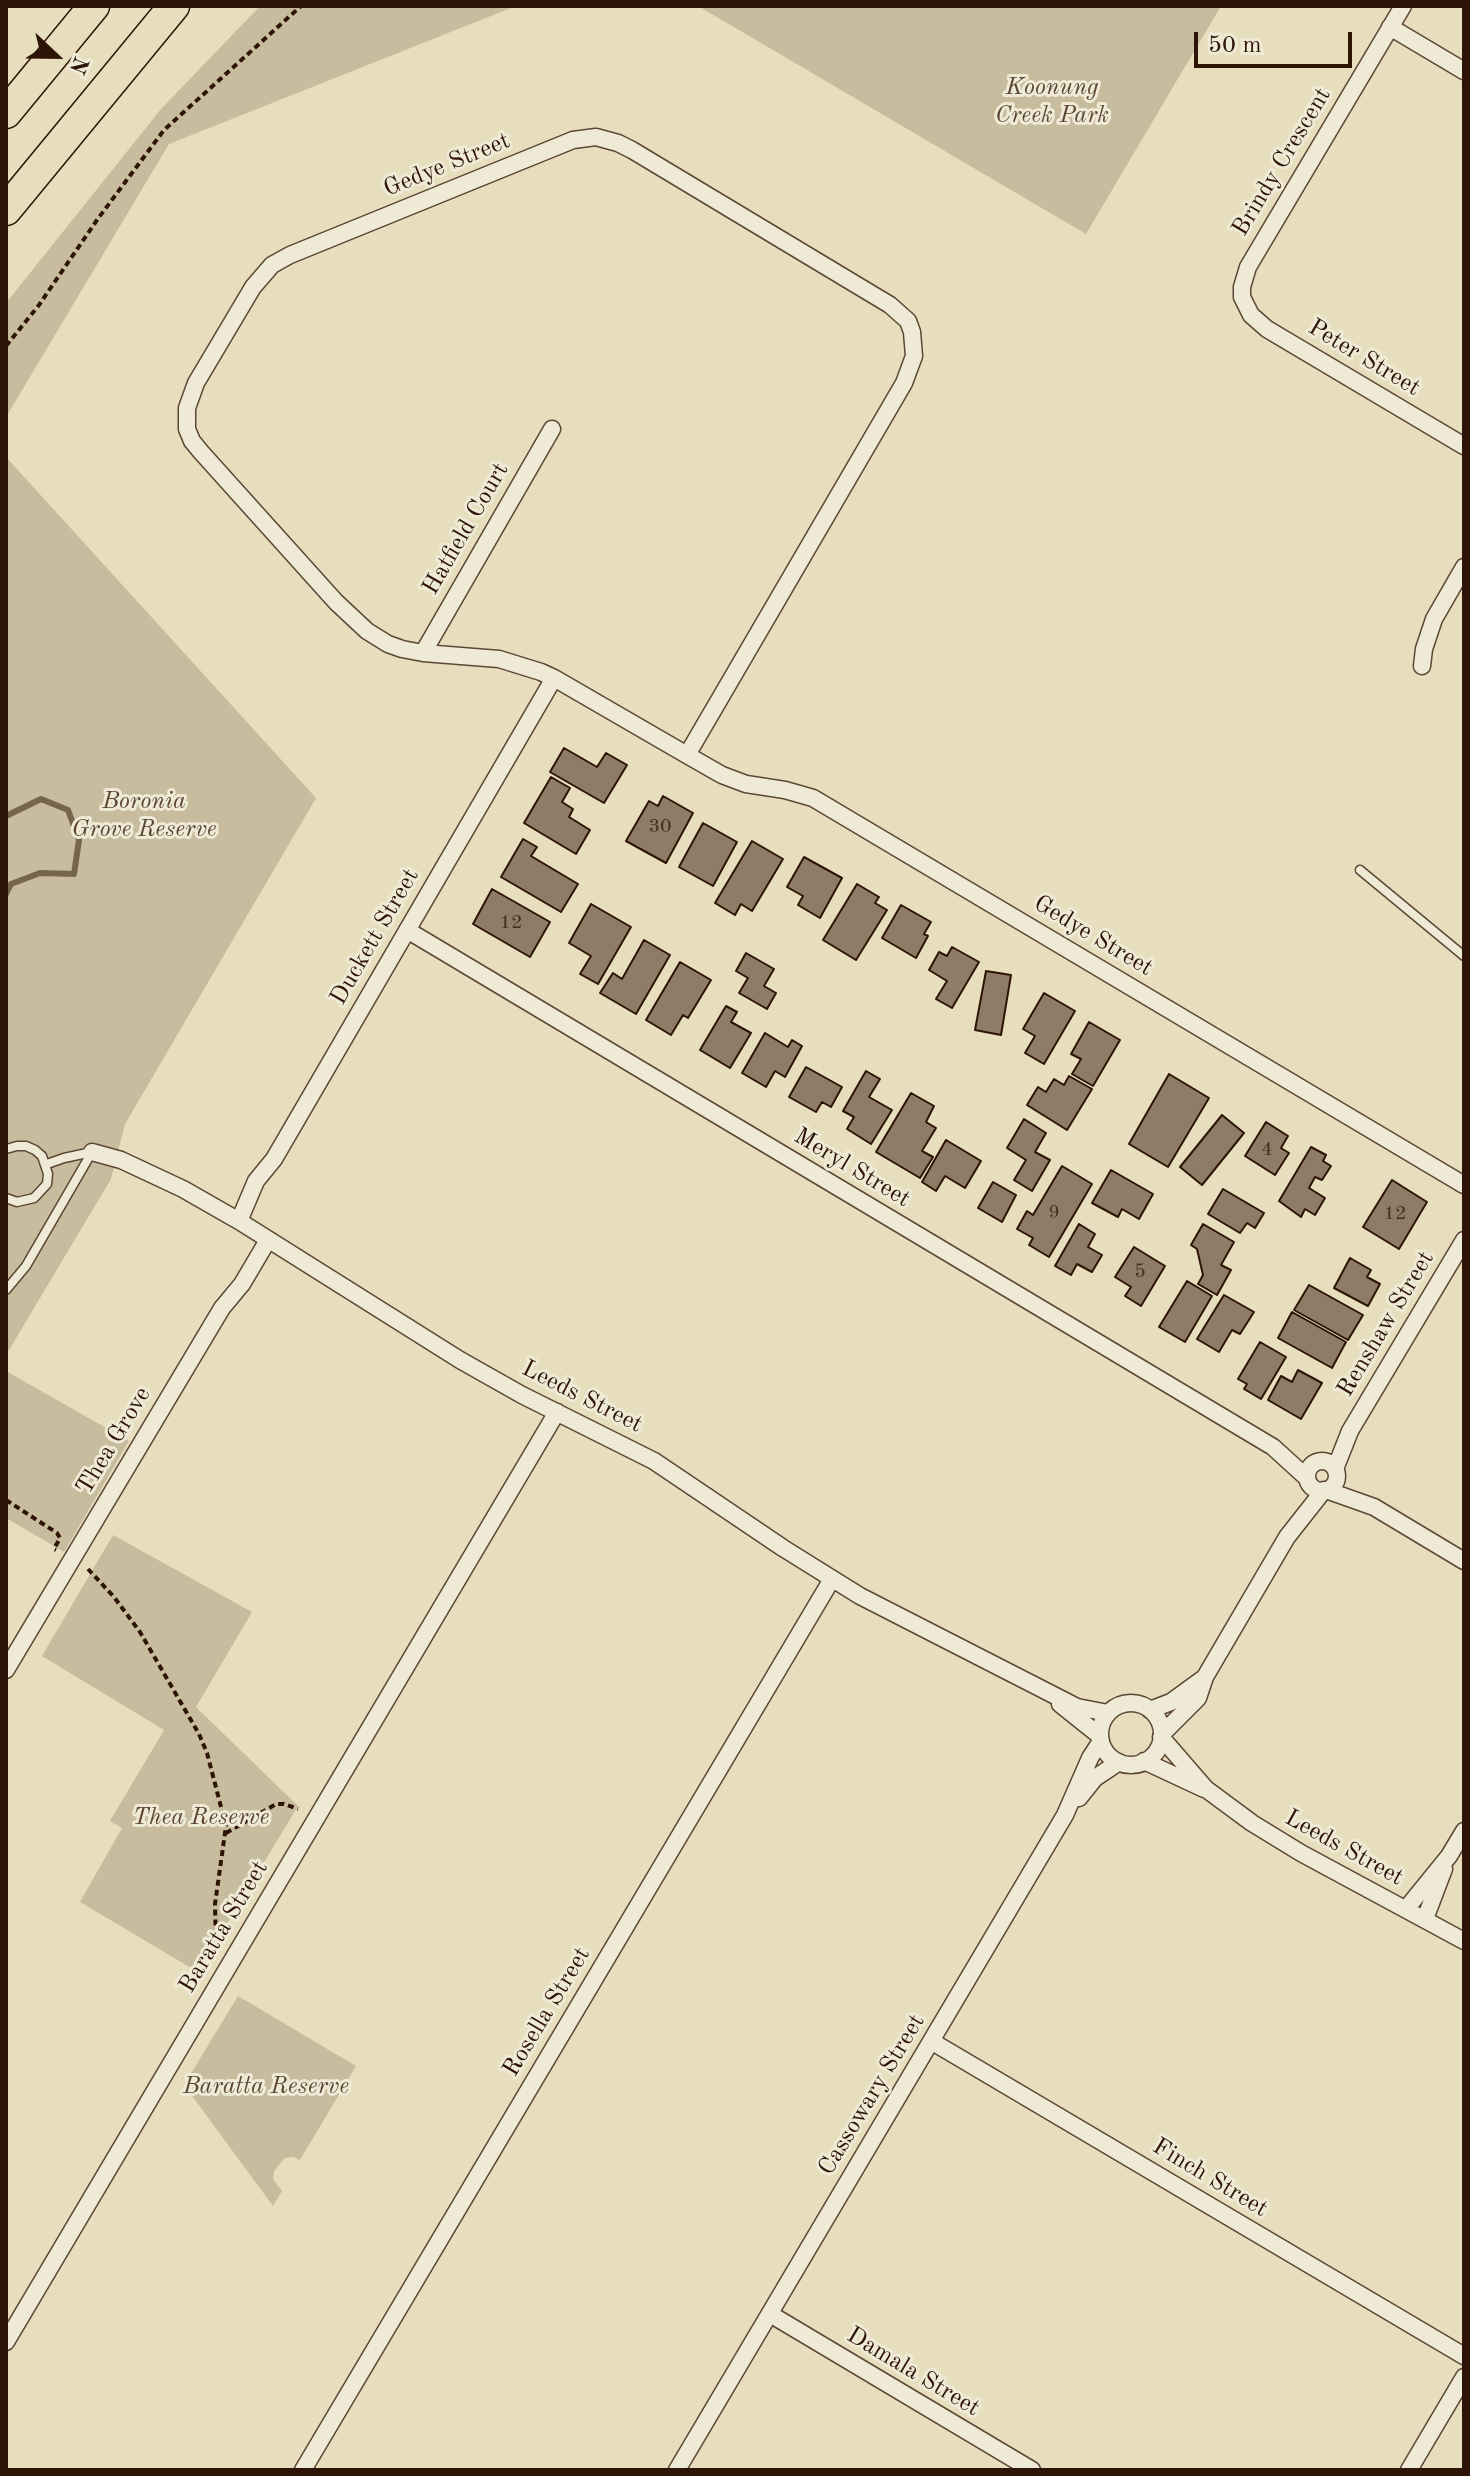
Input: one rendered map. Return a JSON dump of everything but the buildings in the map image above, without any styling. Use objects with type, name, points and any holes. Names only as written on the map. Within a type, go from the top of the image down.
[{"type":"highway","points":[[6,90],[66,6]]},
{"type":"highway","points":[[6,113],[94,6]]},
{"type":"highway","points":[[6,210],[174,6]]},
{"type":"street","name":"Brindy Crescent","points":[[1245,306],[1242,287],[1248,267],[1403,6]]},
{"type":"street","points":[[1390,27],[1464,71]]},
{"type":"street","name":"Gedye Street","points":[[687,755],[904,383],[912,365],[914,344],[908,321],[890,305],[618,143],[596,137],[573,140],[266,269],[190,396],[186,419],[192,441],[336,602],[378,638],[402,649],[423,653],[499,659],[520,664],[554,678],[687,755],[734,780],[813,798],[1464,1185]]},
{"type":"street","name":"Peter Street","points":[[1245,306],[1267,329],[1464,446]]},
{"type":"street","name":"Hatfield Court","points":[[423,653],[552,429]]},
{"type":"street","points":[[1422,666],[1434,619],[1464,567]]},
{"type":"street","name":"Duckett Street","points":[[239,1221],[256,1181],[274,1159],[554,678]]},
{"type":"street","name":"Meryl Street","points":[[407,930],[1273,1447],[1316,1485]]},
{"type":"street","name":"Leeds Street","points":[[92,1152],[135,1165],[239,1221],[460,1360],[654,1461],[832,1579],[907,1622],[1077,1707],[1108,1713]]},
{"type":"street","name":"Thea Grove","points":[[6,1670],[222,1308],[242,1284],[268,1240]]},
{"type":"street","name":"Renshaw Street","points":[[1328,1466],[1464,1240]]},
{"type":"street","name":"Baratta Street","points":[[6,2342],[557,1412]]},
{"type":"street","name":"Meryl Street","points":[[1273,1447],[1328,1466]]},
{"type":"street","points":[[1316,1485],[1334,1483],[1328,1466]]},
{"type":"street","points":[[1328,1466],[1309,1469],[1316,1485],[1374,1507],[1464,1561]]},
{"type":"street","points":[[1328,1466],[1374,1507]]},
{"type":"street","points":[[1162,1736],[1161,1725],[1150,1710],[1134,1703],[1116,1707],[1108,1713],[1101,1738],[1111,1757],[1119,1762],[1144,1761],[1153,1755],[1162,1736],[1198,1698],[1205,1677],[1316,1485]]},
{"type":"street","name":"Rosella Street","points":[[303,2470],[832,1579]]},
{"type":"street","points":[[1150,1710],[1171,1702],[1205,1677]]},
{"type":"street","name":"Leeds Street","points":[[1047,1692],[1101,1738]]},
{"type":"street","name":"Leeds Street","points":[[1162,1736],[1206,1789],[1271,1835],[1464,1941]]},
{"type":"street","name":"Cassowary Street","points":[[677,2470],[1065,1815],[1101,1738]]},
{"type":"street","name":"Leeds Street","points":[[1144,1761],[1206,1789]]},
{"type":"street","points":[[1065,1815],[1095,1778],[1119,1762]]},
{"type":"street","points":[[1406,1909],[1449,1856],[1464,1831]]},
{"type":"street","points":[[1425,1919],[1449,1856]]},
{"type":"street","name":"Finch Street","points":[[931,2041],[1464,2356]]},
{"type":"street","name":"Damala Street","points":[[770,2314],[1032,2470]]},
{"type":"street","points":[[1409,2470],[1464,2377]]},
{"type":"lane","points":[[1360,870],[1464,956]]},
{"type":"lane","points":[[6,1149],[26,1146],[42,1156],[47,1164],[47,1184],[34,1198],[17,1202],[6,1198]]},
{"type":"lane","points":[[47,1164],[92,1152]]},
{"type":"lane","points":[[6,1290],[26,1266],[92,1152]]},
{"type":"path","points":[[6,346],[39,305],[164,130],[301,6]]},
{"type":"path","points":[[6,1500],[57,1533],[60,1538],[54,1549],[89,1570],[127,1614],[199,1734],[214,1773],[226,1833],[217,1889],[216,1947]]},
{"type":"path","points":[[226,1833],[276,1804],[298,1809]]},
{"type":"green space","points":[[260,6],[516,6],[169,144],[6,417],[6,303],[161,109]]},
{"type":"green space","name":"Koonung Creek Park","points":[[698,6],[1221,6],[1086,234]]},
{"type":"green space","name":"Boronia Grove Reserve","points":[[6,457],[316,798],[125,1124],[111,1179],[6,1355]]},
{"type":"green space","points":[[6,1371],[129,1441],[64,1552],[6,1518]]},
{"type":"green space","name":"Thea Reserve","points":[[113,1535],[252,1612],[196,1707],[298,1806],[198,1972],[80,1902],[122,1828],[110,1821],[164,1730],[42,1656]]},
{"type":"green space","name":"Baratta Reserve","points":[[238,1996],[356,2066],[300,2160],[285,2158],[274,2171],[273,2179],[282,2191],[273,2206],[184,2085]]},
{"type":"waterway","points":[[6,816],[41,799],[68,810],[79,840],[74,874],[40,873],[11,884],[6,894]]}]
